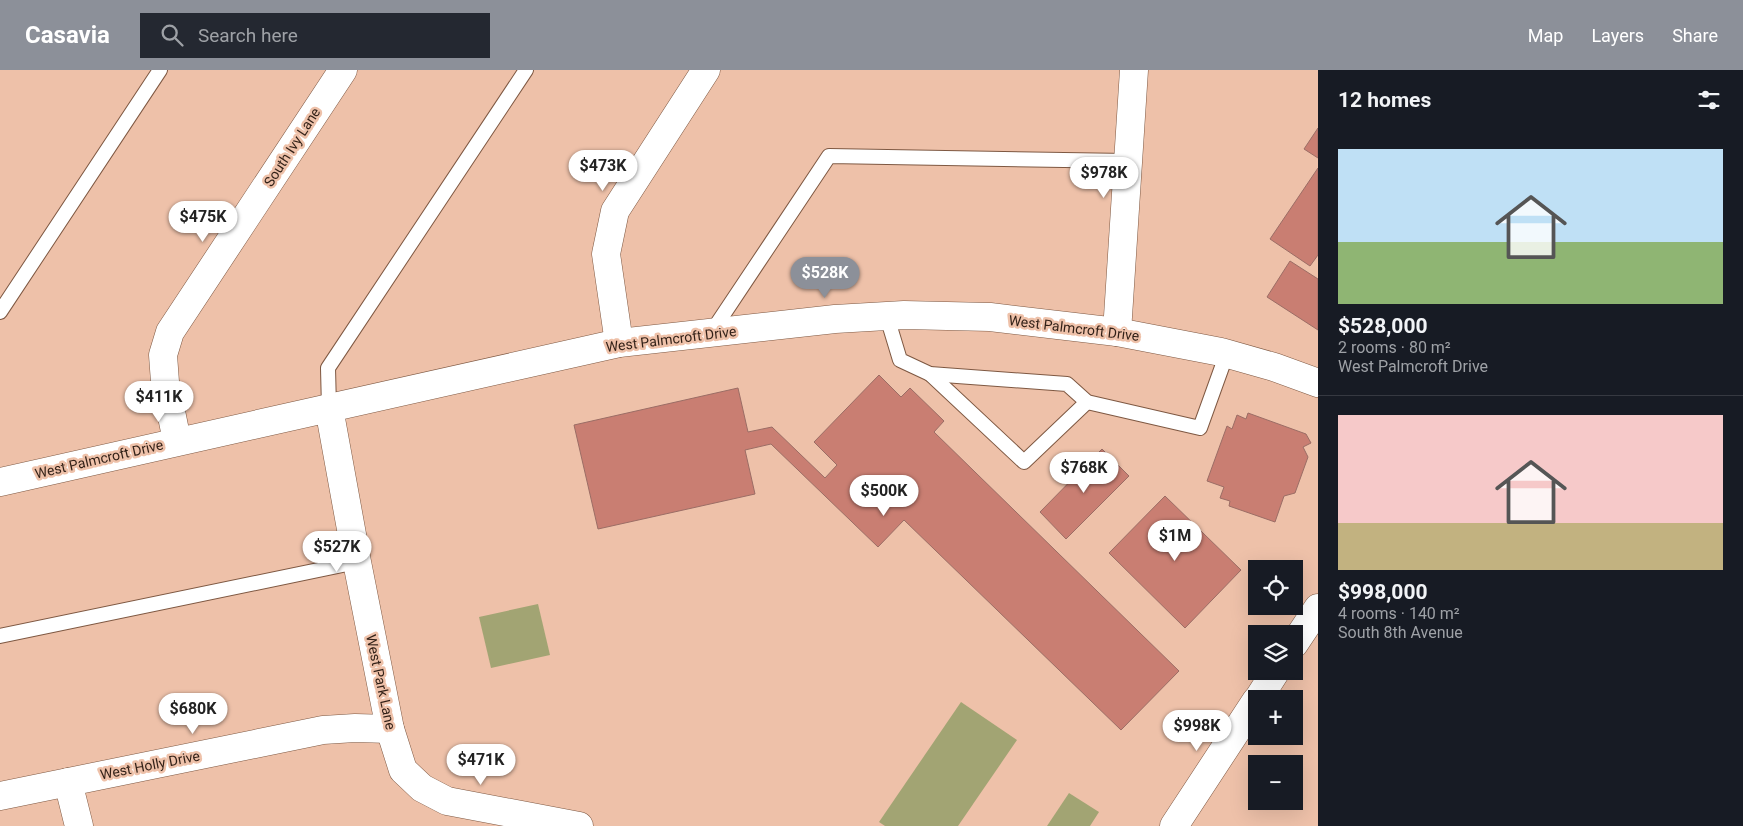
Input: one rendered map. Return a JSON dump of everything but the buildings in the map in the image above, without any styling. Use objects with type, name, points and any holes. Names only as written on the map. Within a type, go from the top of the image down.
[{"type":"street","name":"South Ivy Lane","points":[[176,441],[165,382],[163,355],[170,332],[342,70]]},
{"type":"street","points":[[619,343],[606,254],[615,211],[706,70]]},
{"type":"street","points":[[1117,332],[1134,70]]},
{"type":"street","name":"West Palmcroft Drive","points":[[0,482],[619,343],[835,319],[904,315],[990,317],[1117,332],[1227,354],[1274,367],[1318,383]]},
{"type":"street","name":"West Park Lane","points":[[329,408],[390,729],[404,770],[422,788],[447,801],[579,826]]},
{"type":"street","points":[[1303,630],[1318,608]]},
{"type":"street","points":[[1174,826],[1248,714]]},
{"type":"street","name":"West Holly Drive","points":[[0,796],[323,730],[355,728],[390,729]]},
{"type":"street","points":[[68,782],[79,826]]},
{"type":"lane","points":[[0,312],[160,70]]},
{"type":"lane","points":[[329,408],[328,368],[526,70]]},
{"type":"lane","points":[[711,333],[829,156],[1128,161]]},
{"type":"lane","points":[[887,317],[900,360],[930,374],[1024,462],[1087,402]]},
{"type":"lane","points":[[930,374],[1067,384],[1087,402],[1200,428],[1227,354]]},
{"type":"lane","points":[[0,636],[357,562]]},
{"type":"green space","points":[[538,604],[550,655],[491,668],[479,617]]},
{"type":"green space","points":[[961,702],[1017,740],[958,826],[885,826],[879,822]]},
{"type":"green space","points":[[1069,793],[1099,812],[1090,826],[1047,826]]}]
